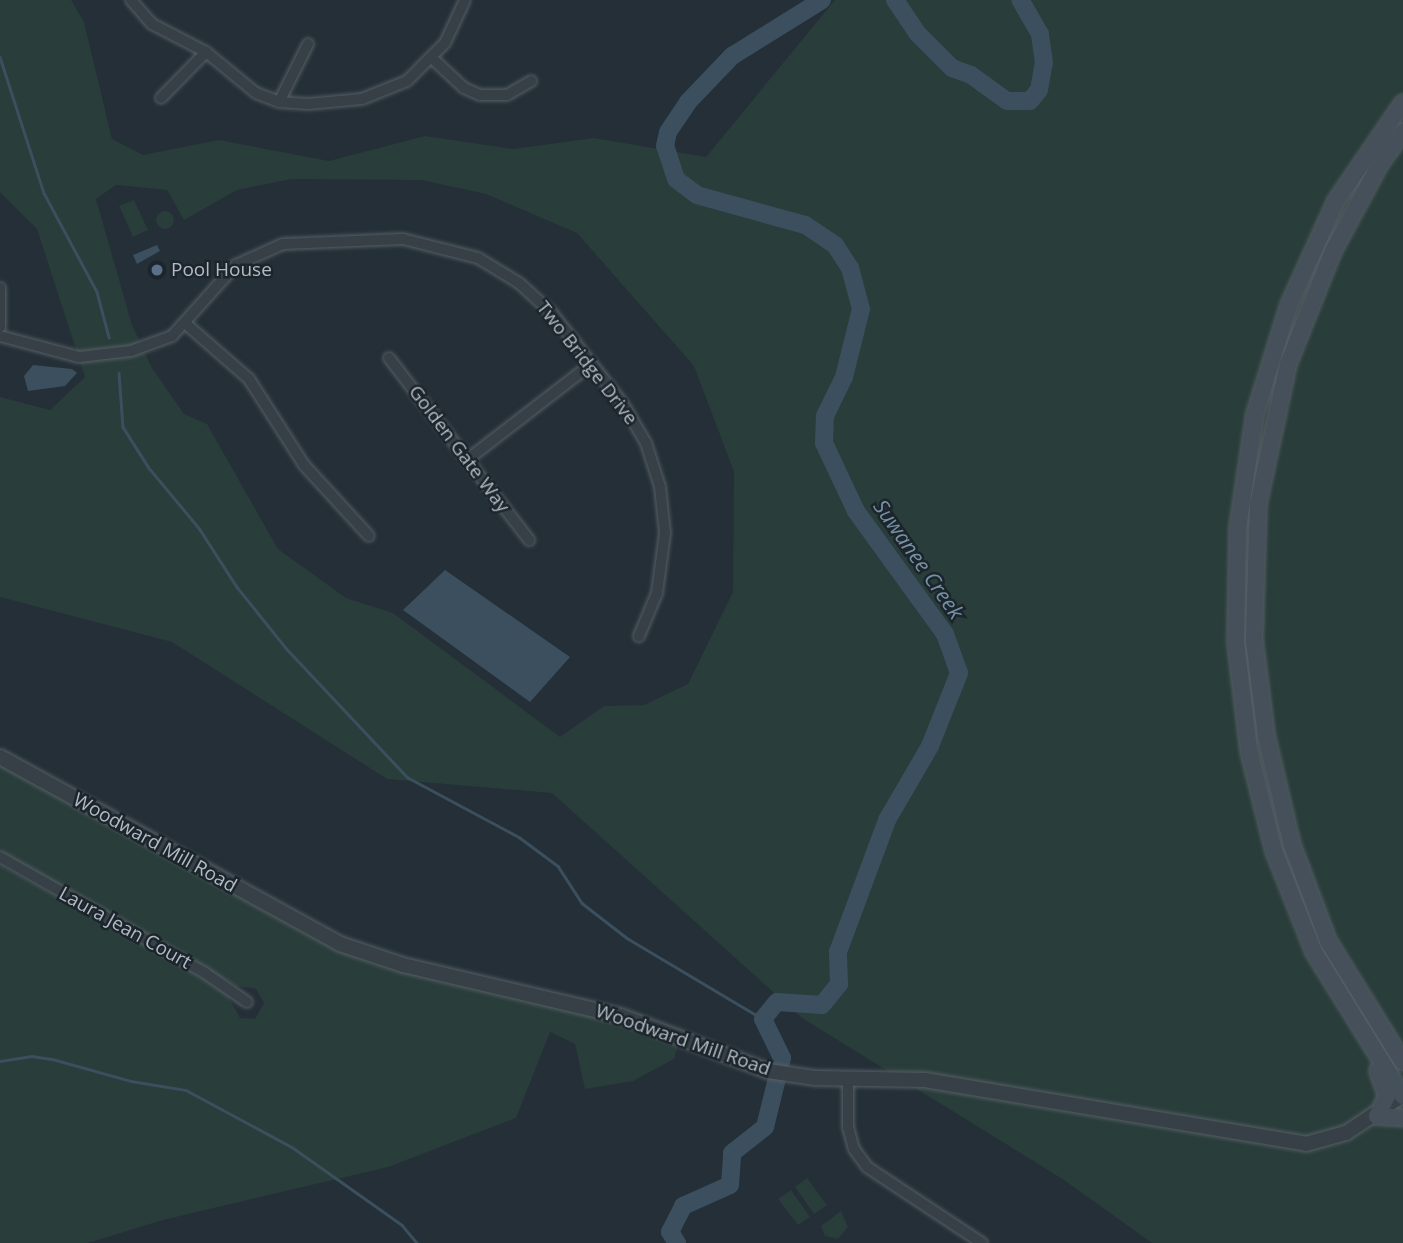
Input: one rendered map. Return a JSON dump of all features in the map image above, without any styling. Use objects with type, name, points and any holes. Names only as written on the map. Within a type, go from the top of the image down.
[{"type":"main road","points":[[1403,103],[1336,201],[1289,305],[1255,414],[1238,528],[1236,643],[1249,751],[1274,850],[1314,952],[1352,1019],[1384,1084],[1387,1096],[1377,1116],[1403,1118]]},
{"type":"main road","points":[[1401,1057],[1328,941],[1292,845],[1266,735],[1254,640],[1258,504],[1288,364],[1333,251],[1381,162],[1403,132]]},
{"type":"main road","points":[[1352,1019],[1403,1096]]},
{"type":"street","points":[[131,0],[152,24],[206,51],[249,88],[279,102],[342,102],[372,97],[407,80],[433,60],[452,34],[465,0]]},
{"type":"street","points":[[279,102],[308,44]]},
{"type":"street","points":[[161,98],[206,51]]},
{"type":"street","points":[[433,60],[464,88],[480,95],[507,95],[531,81]]},
{"type":"street","name":"Two Bridge Drive","points":[[0,336],[95,358],[165,339],[186,324],[231,270],[264,249],[290,243],[403,239],[460,251],[511,277],[547,308],[639,430],[663,502],[663,563],[639,636]]},
{"type":"street","points":[[0,288],[0,327]]},
{"type":"street","points":[[186,324],[249,379],[304,465],[369,536]]},
{"type":"street","name":"Golden Gate Way","points":[[389,358],[529,540]]},
{"type":"street","points":[[467,460],[591,364]]},
{"type":"street","name":"Woodward Mill Road","points":[[0,757],[340,944],[404,965],[621,1016],[768,1071],[804,1077],[925,1080],[1306,1144],[1346,1133],[1377,1116],[1403,1096]]},
{"type":"street","name":"Laura Jean Court","points":[[0,858],[205,973],[247,1002]]},
{"type":"street","points":[[848,1079],[848,1127],[854,1149],[866,1167],[982,1243]]},
{"type":"green space","points":[[0,0],[71,0],[84,22],[112,139],[143,155],[219,140],[329,161],[425,136],[513,149],[594,138],[706,157],[835,0],[1403,0],[1403,1243],[1152,1243],[1064,1180],[802,1018],[552,793],[387,779],[172,642],[0,597],[0,397],[50,410],[85,377],[37,229],[0,192]],"holes":[[[292,179],[421,180],[486,194],[577,233],[694,366],[734,472],[733,592],[688,684],[644,705],[604,706],[560,737],[393,613],[346,598],[278,549],[207,424],[184,414],[152,368],[132,325],[96,199],[116,185],[167,190],[184,220],[237,190]]]},
{"type":"green space","points":[[134,200],[148,230],[133,237],[119,206]]},
{"type":"green space","points":[[165,211],[171,214],[174,220],[171,226],[165,229],[159,226],[156,220],[159,214]]},
{"type":"green space","points":[[0,762],[326,943],[578,1009],[679,1042],[674,1059],[633,1081],[585,1089],[575,1044],[550,1032],[516,1118],[388,1167],[163,1220],[88,1243],[0,1243],[0,865],[225,991],[240,1018],[255,1019],[264,1003],[256,989],[237,986],[0,852]]},
{"type":"green space","points":[[807,1178],[827,1205],[814,1214],[795,1187]]},
{"type":"green space","points":[[791,1190],[810,1217],[798,1225],[778,1199]]},
{"type":"green space","points":[[841,1211],[848,1227],[838,1239],[825,1236],[821,1226]]},
{"type":"water","points":[[157,245],[160,251],[137,264],[133,255]]},
{"type":"water","points":[[33,365],[72,369],[77,373],[65,386],[28,391],[24,376]]},
{"type":"water","points":[[445,570],[570,657],[530,702],[403,610]]},
{"type":"waterway","name":"Suwanee Creek","points":[[677,1243],[670,1232],[683,1206],[730,1185],[732,1153],[765,1127],[782,1058],[763,1019],[777,1002],[822,1005],[839,984],[838,952],[887,820],[930,746],[959,673],[945,634],[856,511],[824,443],[825,416],[844,377],[861,309],[850,268],[835,245],[805,225],[697,195],[676,179],[665,146],[668,132],[688,102],[732,56],[822,0]]},
{"type":"waterway","name":"Suwanee Creek","points":[[895,0],[917,33],[952,68],[971,75],[1007,101],[1030,101],[1039,90],[1044,63],[1040,34],[1020,0]]},
{"type":"waterway","points":[[0,57],[44,193],[97,292],[109,337]]},
{"type":"waterway","points":[[119,373],[123,427],[149,468],[199,528],[237,587],[286,648],[407,777],[519,837],[558,866],[582,903],[627,938],[763,1019]]},
{"type":"waterway","points":[[0,1061],[32,1056],[131,1081],[186,1090],[292,1147],[402,1225],[417,1243]]},
{"type":"place","name":"Pool House","points":[[157,270]]}]
